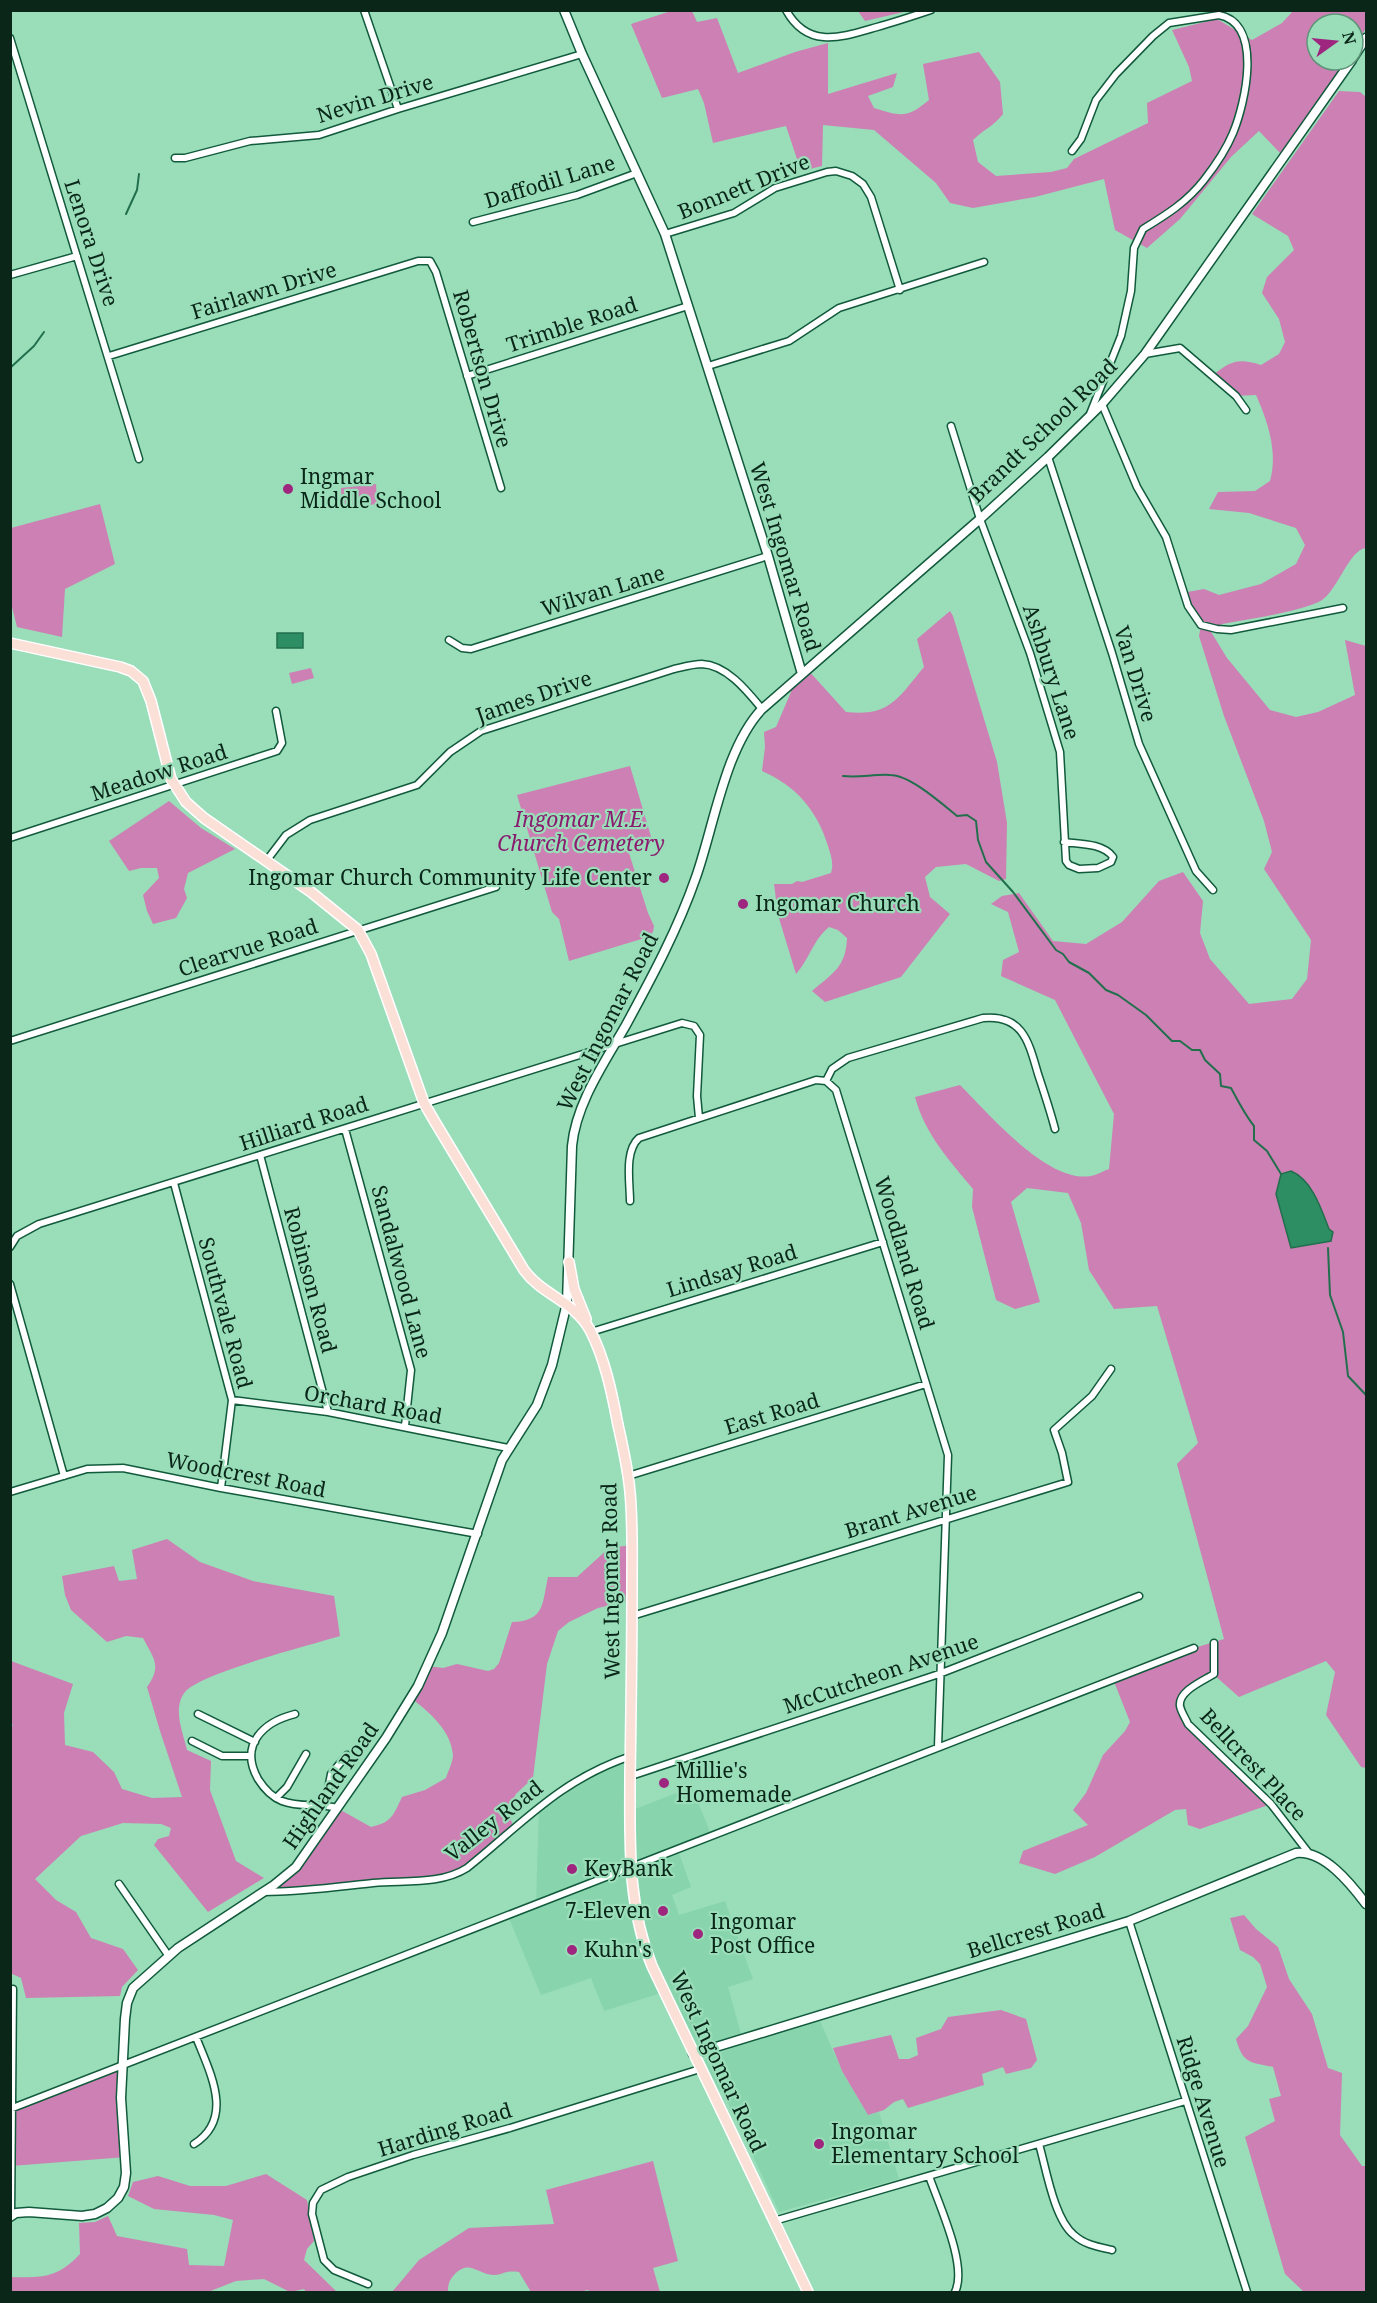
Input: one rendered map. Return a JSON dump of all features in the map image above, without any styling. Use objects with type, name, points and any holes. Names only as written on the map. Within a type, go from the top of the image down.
[{"type":"main road","points":[[10,643],[120,667],[137,676],[143,681],[151,701],[174,786],[195,810],[267,860],[358,930],[371,954],[424,1103],[524,1269],[540,1287],[567,1303]]},
{"type":"main road","points":[[569,1262],[574,1289],[591,1332]]},
{"type":"main road","name":"West Ingomar Road","points":[[567,1303],[581,1317],[591,1332],[610,1385],[628,1476],[632,1519],[630,1869],[633,1898],[643,1940],[700,2069],[808,2292]]},
{"type":"street","points":[[364,10],[398,109]]},
{"type":"street","name":"West Ingomar Road","points":[[564,10],[665,234],[768,556],[802,674],[762,709],[748,725],[736,748],[696,876],[678,923],[583,1106],[573,1136],[567,1303]]},
{"type":"street","points":[[786,10],[792,21],[804,31],[829,38],[851,35],[931,10]]},
{"type":"street","points":[[1072,151],[1081,139],[1096,100],[1107,85],[1153,36],[1169,23],[1213,15],[1226,16],[1245,38],[1247,60],[1245,88],[1239,119],[1232,136],[1192,194],[1170,213],[1140,233],[1134,248],[1131,291],[1121,336],[1089,417]]},
{"type":"street","name":"Lenora Drive","points":[[10,38],[139,459]]},
{"type":"street","name":"Nevin Drive","points":[[175,158],[185,158],[250,141],[319,135],[582,54]]},
{"type":"street","name":"Brandt School Road","points":[[802,674],[1048,458],[1102,404],[1145,354],[1343,72]]},
{"type":"street","name":"Bonnett Drive","points":[[665,234],[734,213],[786,184],[827,172],[844,173],[863,184],[871,197],[900,290]]},
{"type":"street","name":"Daffodil Lane","points":[[473,222],[577,195],[637,173]]},
{"type":"street","points":[[10,275],[77,256]]},
{"type":"street","name":"Fairlawn Drive","points":[[109,356],[418,261],[430,261]]},
{"type":"street","name":"Robertson Drive","points":[[430,261],[436,272],[501,488]]},
{"type":"street","points":[[708,366],[789,341],[839,308],[984,262]]},
{"type":"street","name":"Trimble Road","points":[[467,376],[688,306]]},
{"type":"street","points":[[1145,354],[1180,348],[1236,396],[1246,410]]},
{"type":"street","points":[[1102,404],[1137,487],[1166,537],[1188,606],[1201,625],[1231,630],[1343,609]]},
{"type":"street","name":"Ashbury Lane","points":[[951,426],[980,519],[1030,653],[1059,746],[1062,769],[1064,842],[1066,861],[1072,867],[1079,869],[1098,868],[1111,862],[1113,857],[1111,853],[1100,847],[1064,842]]},
{"type":"street","name":"Van Drive","points":[[1048,458],[1080,552],[1139,744],[1196,871],[1213,890]]},
{"type":"street","name":"Wilvan Lane","points":[[449,640],[462,648],[471,649],[768,556]]},
{"type":"street","name":"James Drive","points":[[267,860],[286,835],[310,820],[417,785],[450,752],[481,731],[674,669],[702,664],[717,668],[732,677],[762,709]]},
{"type":"street","name":"Meadow Road","points":[[10,838],[277,752],[282,744],[276,711]]},
{"type":"street","name":"Clearvue Road","points":[[10,1041],[496,886]]},
{"type":"street","points":[[630,1201],[630,1155],[634,1143],[642,1137],[816,1080],[826,1081],[832,1069],[848,1059],[983,1018],[999,1018],[1015,1025],[1027,1038],[1055,1129]]},
{"type":"street","points":[[616,1043],[682,1023],[694,1026],[700,1035],[697,1095],[699,1118]]},
{"type":"street","name":"Hilliard Road","points":[[11,1243],[24,1232],[39,1224],[616,1043]]},
{"type":"street","name":"Woodland Road","points":[[826,1081],[836,1090],[840,1102],[948,1455],[938,1748]]},
{"type":"street","name":"Sandalwood Lane","points":[[345,1129],[411,1370],[405,1426]]},
{"type":"street","name":"Robinson Road","points":[[260,1155],[328,1412]]},
{"type":"street","name":"Southvale Road","points":[[174,1183],[232,1400],[221,1488]]},
{"type":"street","name":"Lindsay Road","points":[[591,1332],[883,1242]]},
{"type":"street","points":[[10,1284],[13,1309],[64,1476]]},
{"type":"street","name":"Highland Road","points":[[11,2216],[29,2212],[82,2216],[94,2214],[107,2208],[118,2198],[124,2187],[126,2173],[122,2110],[123,2065],[125,2019],[130,1995],[143,1977],[168,1955],[263,1892],[296,1867],[386,1738],[418,1686],[442,1633],[502,1460],[537,1405],[545,1387],[567,1303]]},
{"type":"street","name":"Brant Avenue","points":[[632,1616],[1068,1482],[1062,1453],[1053,1430],[1092,1396],[1111,1369]]},
{"type":"street","name":"East Road","points":[[628,1476],[926,1384]]},
{"type":"street","name":"Orchard Road","points":[[232,1400],[328,1412],[508,1448]]},
{"type":"street","name":"Woodcrest Road","points":[[10,1492],[100,1468],[123,1468],[478,1534]]},
{"type":"street","name":"McCutcheon Avenue","points":[[630,1776],[939,1674],[1139,1596]]},
{"type":"street","name":"Bellcrest Place","points":[[1214,1643],[1214,1674],[1188,1691],[1181,1699],[1180,1707],[1188,1724],[1265,1798],[1308,1852]]},
{"type":"street","points":[[11,2109],[1194,1648]]},
{"type":"street","points":[[198,1714],[255,1742]]},
{"type":"street","points":[[295,1714],[272,1723],[260,1733],[255,1742],[251,1756],[252,1764],[260,1782],[276,1798],[296,1804],[325,1805],[337,1808]]},
{"type":"street","points":[[192,1742],[222,1756],[251,1756]]},
{"type":"street","points":[[276,1798],[287,1787],[306,1754]]},
{"type":"street","points":[[325,1805],[332,1774],[347,1755]]},
{"type":"street","name":"Valley Road","points":[[263,1892],[297,1892],[448,1877],[467,1868],[563,1788],[600,1767],[631,1756]]},
{"type":"street","points":[[1308,1852],[1341,1876],[1366,1904]]},
{"type":"street","name":"Bellcrest Road","points":[[693,2054],[1129,1921],[1288,1855],[1308,1852]]},
{"type":"street","points":[[119,1884],[168,1955]]},
{"type":"street","name":"Ridge Avenue","points":[[1129,1921],[1247,2292]]},
{"type":"street","points":[[11,2216],[13,1989]]},
{"type":"street","points":[[194,2144],[206,2137],[217,2116],[216,2094],[196,2037]]},
{"type":"street","name":"Harding Road","points":[[368,2284],[334,2270],[324,2260],[312,2214],[313,2203],[321,2190],[348,2177],[413,2155],[510,2128],[700,2069]]},
{"type":"street","points":[[774,2221],[1185,2101]]},
{"type":"street","points":[[1039,2144],[1058,2209],[1069,2231],[1086,2243],[1113,2250]]},
{"type":"street","points":[[929,2176],[958,2259],[960,2276],[955,2292]]},
{"type":"shaded area","points":[[277,633],[303,633],[303,648],[277,648]]},
{"type":"shaded area","points":[[1291,1171],[1305,1181],[1315,1195],[1329,1229],[1333,1232],[1331,1241],[1291,1248],[1276,1194],[1281,1174]]},
{"type":"shaded area","points":[[631,1756],[633,1896],[664,1992],[604,2011],[591,1978],[541,1995],[508,1916],[536,1905],[539,1806]]},
{"type":"shaded area","points":[[692,1787],[712,1837],[678,1850],[691,1887],[672,1895],[679,1915],[725,1901],[753,1979],[728,1987],[741,2034],[695,2047],[654,1956],[645,1930],[634,1858],[635,1809]]},
{"type":"shaded area","name":"Ingomar Elementary School","points":[[820,2021],[842,2071],[868,2115],[879,2112],[899,2179],[779,2212],[723,2092],[718,2089],[704,2060],[737,2046]]},
{"type":"green space","points":[[671,11],[692,11],[697,22],[717,18],[738,73],[795,52],[828,43],[828,94],[897,73],[893,87],[868,96],[874,108],[897,114],[909,113],[929,100],[923,64],[979,52],[1000,82],[1003,114],[973,140],[978,162],[996,176],[1051,172],[1067,168],[1074,159],[1148,123],[1147,103],[1192,81],[1189,67],[1172,30],[1217,19],[1252,40],[1282,23],[1293,11],[1366,11],[1365,30],[1365,12],[1305,12],[1305,72],[1338,72],[1281,154],[1259,131],[1231,157],[1180,219],[1147,248],[1115,230],[1104,179],[1035,197],[973,208],[950,203],[936,183],[874,130],[823,125],[822,166],[801,171],[786,126],[713,143],[704,103],[698,89],[662,98],[631,24]]},
{"type":"green space","points":[[858,11],[908,11],[865,21]]},
{"type":"green space","points":[[1339,91],[1360,92],[1366,97],[1366,548],[1354,555],[1334,587],[1322,600],[1314,604],[1259,618],[1222,624],[1217,629],[1208,627],[1227,658],[1270,710],[1296,717],[1318,712],[1355,695],[1345,640],[1366,646],[1366,1768],[1361,1767],[1326,1715],[1335,1672],[1326,1661],[1239,1697],[1213,1674],[1181,1699],[1188,1724],[1271,1804],[1200,1829],[1188,1825],[1186,1809],[1175,1810],[1095,1857],[1055,1874],[1019,1863],[1023,1851],[1088,1825],[1073,1810],[1086,1793],[1103,1755],[1125,1731],[1130,1722],[1113,1679],[1224,1639],[1177,1464],[1198,1443],[1157,1306],[1114,1309],[1089,1270],[1081,1223],[1068,1193],[1027,1188],[1011,1202],[1040,1302],[1015,1309],[996,1300],[972,1207],[973,1189],[931,1135],[915,1097],[960,1085],[1020,1144],[1056,1169],[1074,1176],[1091,1176],[1109,1169],[1114,1114],[1055,1000],[1001,976],[1003,960],[1019,952],[1008,912],[991,904],[1002,896],[1019,893],[1053,941],[1086,944],[1122,922],[1159,881],[1183,872],[1203,901],[1200,933],[1210,959],[1249,1004],[1292,999],[1307,979],[1311,940],[1264,869],[1272,852],[1264,821],[1224,716],[1199,636],[1201,625],[1182,593],[1204,589],[1219,595],[1261,584],[1296,564],[1305,545],[1296,528],[1249,513],[1209,509],[1218,492],[1255,491],[1270,481],[1273,459],[1268,426],[1256,395],[1236,396],[1213,375],[1235,362],[1261,365],[1279,354],[1285,342],[1279,319],[1262,293],[1267,277],[1294,250],[1288,236],[1252,214]]},
{"type":"green space","points":[[376,484],[377,504],[342,508],[341,488]]},
{"type":"green space","points":[[100,504],[115,564],[65,589],[62,637],[17,627],[11,603],[11,528]]},
{"type":"green space","points":[[950,611],[997,762],[1007,823],[1006,879],[999,881],[966,864],[936,867],[925,877],[930,897],[950,914],[901,977],[825,1002],[812,991],[841,963],[847,938],[838,930],[829,927],[819,938],[796,974],[778,915],[774,884],[792,884],[831,873],[831,856],[818,821],[804,801],[785,784],[762,771],[764,732],[776,727],[791,692],[792,683],[807,669],[846,712],[873,711],[892,703],[924,667],[917,639]]},
{"type":"green space","points":[[311,668],[314,678],[292,684],[289,673]]},
{"type":"green space","name":"Ingomar M.E. Church Cemetery","points":[[630,766],[652,840],[631,846],[628,850],[654,926],[653,932],[648,937],[569,961],[559,919],[552,912],[517,795]]},
{"type":"green space","points":[[169,801],[201,828],[235,849],[188,873],[184,889],[187,898],[176,918],[153,924],[143,895],[159,878],[157,868],[129,871],[109,841]]},
{"type":"green space","points":[[167,1539],[200,1562],[253,1581],[334,1596],[340,1636],[211,1676],[185,1692],[181,1698],[179,1713],[187,1750],[211,1761],[210,1790],[236,1861],[264,1878],[208,1912],[154,1845],[158,1839],[169,1836],[171,1828],[161,1824],[123,1823],[81,1836],[35,1879],[56,1900],[76,1912],[91,1938],[123,1949],[138,1970],[122,1987],[120,1996],[26,1998],[21,1978],[10,1973],[10,1729],[13,1725],[10,1722],[11,1661],[73,1684],[64,1713],[65,1745],[93,1752],[114,1772],[122,1789],[152,1798],[182,1797],[147,1687],[152,1680],[155,1663],[143,1638],[126,1636],[107,1642],[71,1610],[65,1595],[62,1576],[114,1566],[119,1581],[137,1579],[132,1550]]},
{"type":"green space","points":[[632,1545],[632,1600],[598,1608],[569,1622],[558,1631],[547,1664],[533,1778],[516,1794],[507,1810],[514,1828],[485,1852],[448,1877],[263,1892],[282,1879],[337,1808],[371,1827],[388,1820],[402,1797],[425,1790],[446,1778],[453,1755],[448,1738],[438,1722],[411,1698],[428,1666],[443,1668],[457,1664],[488,1671],[494,1669],[499,1663],[512,1622],[531,1618],[540,1609],[548,1577],[577,1577],[609,1548]]},
{"type":"green space","points":[[1244,1915],[1256,1929],[1278,1947],[1289,1979],[1312,2014],[1328,2068],[1342,2073],[1340,2135],[1362,2166],[1366,2166],[1366,2292],[1304,2292],[1285,2274],[1245,2137],[1275,2121],[1269,2099],[1281,2096],[1273,2067],[1245,2058],[1236,2039],[1248,2026],[1267,1987],[1260,1964],[1240,1950],[1230,1918]]},
{"type":"green space","points":[[1001,2010],[1026,2019],[1037,2060],[1031,2068],[1006,2074],[1003,2067],[982,2074],[984,2085],[908,2108],[903,2099],[894,2102],[884,2110],[868,2115],[842,2071],[833,2048],[891,2035],[899,2059],[909,2059],[918,2055],[916,2038],[941,2029],[948,2017]]},
{"type":"green space","points":[[123,2065],[126,2157],[11,2166],[11,2109]]},
{"type":"green space","points":[[653,2161],[678,2261],[653,2268],[660,2292],[591,2292],[588,2290],[531,2292],[519,2272],[495,2275],[464,2268],[454,2275],[449,2283],[448,2292],[392,2292],[419,2260],[469,2228],[554,2224],[546,2190]]},
{"type":"green space","points":[[266,2174],[307,2200],[314,2241],[307,2249],[304,2260],[337,2292],[306,2292],[304,2289],[290,2292],[264,2279],[236,2281],[208,2292],[11,2292],[11,2277],[48,2275],[72,2262],[80,2254],[79,2223],[95,2222],[108,2216],[117,2236],[187,2249],[189,2265],[224,2266],[233,2220],[214,2215],[154,2209],[128,2196],[133,2182],[158,2176],[190,2186],[226,2186]]},
{"type":"waterway","points":[[126,214],[137,190],[139,174]]},
{"type":"waterway","points":[[10,368],[34,346],[44,332]]},
{"type":"waterway","points":[[843,776],[898,776],[925,791],[957,816],[967,815],[976,821],[978,840],[986,862],[1013,892],[1056,950],[1063,954],[1069,962],[1089,973],[1106,990],[1118,995],[1146,1015],[1172,1041],[1180,1041],[1192,1050],[1200,1050],[1205,1060],[1220,1074],[1221,1086],[1231,1088],[1254,1126],[1254,1140],[1267,1151],[1281,1174]]},
{"type":"waterway","points":[[1328,1248],[1330,1295],[1343,1332],[1348,1376],[1366,1395]]},
{"type":"place","name":"Ingmar Middle School","points":[[288,489]]},
{"type":"place","name":"Ingomar Church Community Life Center","points":[[664,878]]},
{"type":"place","name":"Ingomar Church","points":[[743,904]]},
{"type":"place","name":"Millie's Homemade","points":[[664,1783]]},
{"type":"place","name":"KeyBank","points":[[572,1869]]},
{"type":"place","name":"7-Eleven","points":[[663,1911]]},
{"type":"place","name":"Ingomar Post Office","points":[[698,1934]]},
{"type":"place","name":"Kuhn's","points":[[572,1950]]},
{"type":"place","name":"Ingomar Elementary School","points":[[819,2144]]}]
